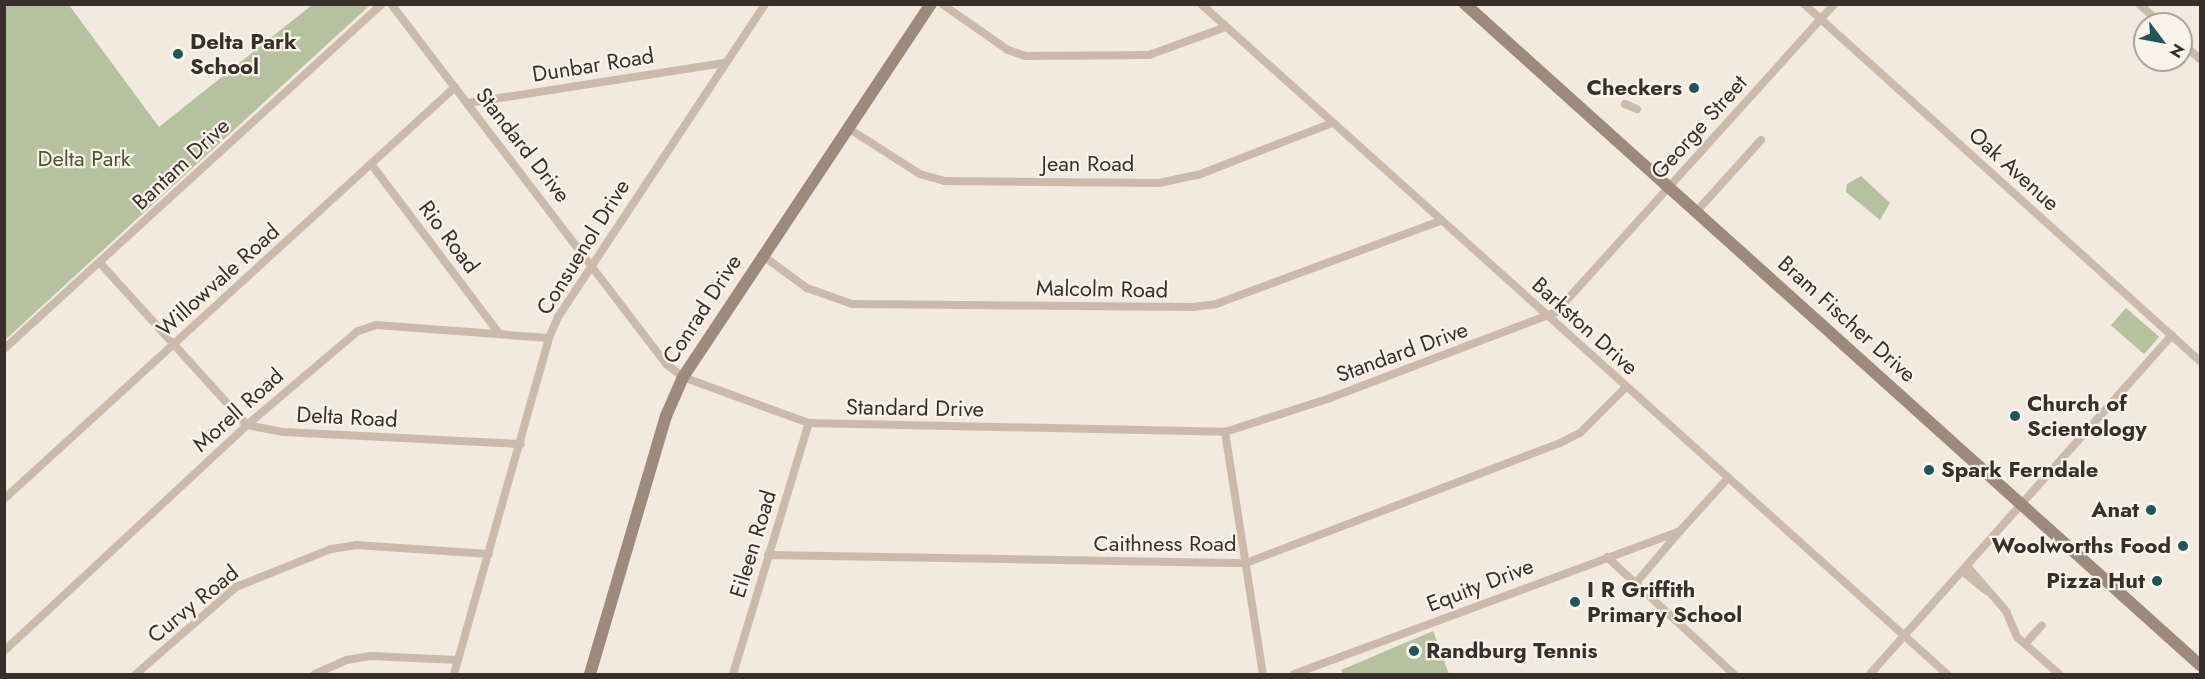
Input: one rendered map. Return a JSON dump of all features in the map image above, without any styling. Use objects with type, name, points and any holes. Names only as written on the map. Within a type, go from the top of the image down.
[{"type":"main road","name":"Conrad Drive","points":[[590,675],[662,430],[683,377],[931,4]]},
{"type":"main road","name":"Bram Fischer Drive","points":[[1465,4],[2200,665]]},
{"type":"street","name":"Bantam Drive","points":[[4,350],[382,4]]},
{"type":"street","name":"Standard Drive","points":[[390,4],[591,263],[666,364],[683,377],[809,423],[1225,432],[1259,424],[1547,316],[1591,274]]},
{"type":"street","name":"Consuenol Drive","points":[[454,675],[521,444],[549,338],[591,263],[765,4]]},
{"type":"street","points":[[942,4],[1008,50],[1025,56],[1149,55],[1226,27]]},
{"type":"street","name":"Barkston Drive","points":[[1201,4],[1947,675]]},
{"type":"street","name":"Oak Avenue","points":[[1804,4],[2200,361]]},
{"type":"street","name":"George Street","points":[[1591,274],[1834,4]]},
{"type":"street","name":"Dunbar Road","points":[[468,103],[724,63]]},
{"type":"street","name":"Willowvale Road","points":[[4,500],[455,87]]},
{"type":"street","points":[[1625,104],[1637,109]]},
{"type":"street","name":"Jean Road","points":[[848,128],[920,174],[944,182],[1159,183],[1198,175],[1332,123]]},
{"type":"street","points":[[1696,212],[1761,140]]},
{"type":"street","name":"Rio Road","points":[[371,164],[498,332]]},
{"type":"street","name":"Malcolm Road","points":[[762,255],[807,288],[852,304],[1193,307],[1216,304],[1440,221]]},
{"type":"street","points":[[100,263],[247,425]]},
{"type":"street","name":"Morell Road","points":[[4,651],[247,425],[348,338],[368,327],[498,332],[549,338]]},
{"type":"street","points":[[1870,675],[2172,335]]},
{"type":"street","name":"Caithness Road","points":[[768,555],[1246,563],[1567,440],[1589,425],[1626,387]]},
{"type":"street","name":"Eileen Road","points":[[733,675],[809,423]]},
{"type":"street","name":"Delta Road","points":[[247,425],[283,432],[521,444]]},
{"type":"street","points":[[1225,432],[1263,675]]},
{"type":"street","name":"Equity Drive","points":[[1635,584],[1728,478]]},
{"type":"street","name":"Equity Drive","points":[[1294,675],[1680,531]]},
{"type":"street","name":"Curvy Road","points":[[136,675],[236,587],[331,549],[356,545],[489,554]]},
{"type":"street","points":[[1606,557],[1734,675]]},
{"type":"street","points":[[1964,569],[2006,611],[2013,631],[2059,675]]},
{"type":"street","points":[[2025,644],[2042,625]]},
{"type":"street","points":[[315,675],[347,660],[369,656],[458,660]]},
{"type":"green space","name":"Delta Park","points":[[5,4],[69,5],[159,127],[312,5],[370,5],[5,340]]},
{"type":"green space","points":[[1861,176],[1890,203],[1880,220],[1846,192],[1847,184]]},
{"type":"green space","points":[[2126,308],[2159,337],[2144,354],[2111,325]]},
{"type":"green space","name":"Randburg Tennis","points":[[1433,631],[1449,674],[1343,674],[1341,670]]},
{"type":"place","name":"Delta Park School","points":[[178,54]]},
{"type":"place","name":"Checkers","points":[[1694,88]]},
{"type":"place","name":"Church of Scientology","points":[[2015,416]]},
{"type":"place","name":"Spark Ferndale","points":[[1929,470]]},
{"type":"place","name":"Anat","points":[[2151,510]]},
{"type":"place","name":"Woolworths Food","points":[[2183,546]]},
{"type":"place","name":"Pizza Hut","points":[[2157,581]]},
{"type":"place","name":"I R Griffith Primary School","points":[[1575,602]]},
{"type":"place","name":"Randburg Tennis","points":[[1414,651]]}]
